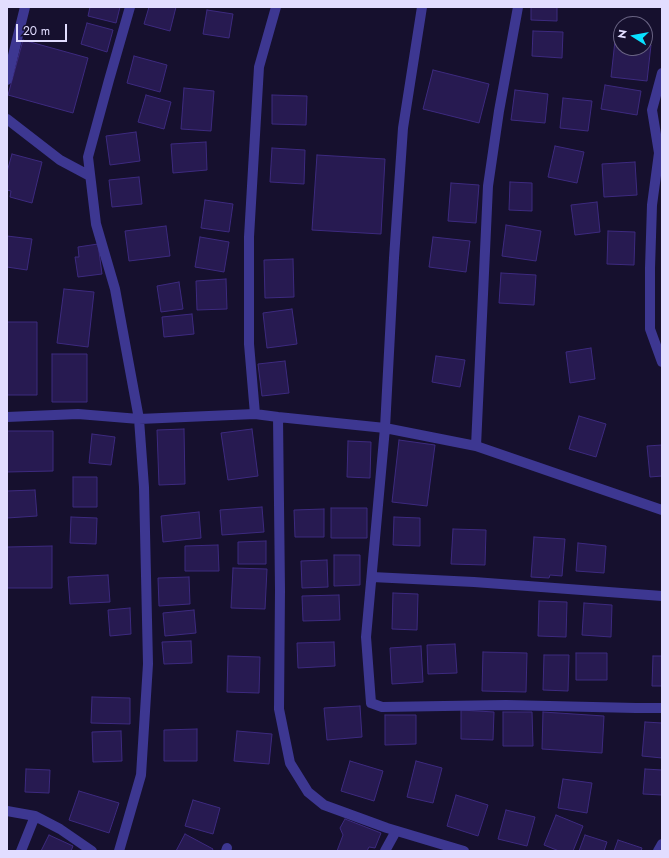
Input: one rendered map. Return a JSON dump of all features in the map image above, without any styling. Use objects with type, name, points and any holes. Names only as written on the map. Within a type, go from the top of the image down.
[{"type":"street","points":[[7,80],[26,7]]},
{"type":"street","points":[[119,851],[141,775],[148,664],[144,487],[139,419],[116,288],[96,224],[88,157],[108,80],[130,7]]},
{"type":"street","points":[[255,414],[249,344],[249,236],[259,67],[276,7]]},
{"type":"street","points":[[422,7],[403,128],[385,428],[366,637],[371,703],[382,707],[506,705],[662,708]]},
{"type":"street","points":[[476,446],[488,186],[499,111],[518,7]]},
{"type":"street","points":[[662,73],[652,110],[660,152],[652,205],[650,268],[650,328],[662,362]]},
{"type":"street","points":[[7,119],[60,160],[90,176]]},
{"type":"street","points":[[7,417],[78,414],[139,419],[255,414],[385,428],[476,446],[662,510]]},
{"type":"street","points":[[278,417],[280,590],[279,709],[290,763],[308,792],[324,805],[396,831],[464,851]]},
{"type":"street","points":[[372,577],[474,582],[662,596]]},
{"type":"street","points":[[7,811],[35,816],[60,829],[92,851]]},
{"type":"street","points":[[21,851],[35,816]]},
{"type":"street","points":[[386,851],[396,831]]},
{"type":"street","points":[[658,851],[662,844]]},
{"type":"building","points":[[90,7],[120,7],[116,23],[88,16]]},
{"type":"building","points":[[149,7],[176,7],[170,31],[144,24]]},
{"type":"building","points":[[531,7],[557,7],[557,21],[531,20]]},
{"type":"building","points":[[207,10],[233,14],[229,38],[203,34]]},
{"type":"building","points":[[87,23],[113,30],[107,52],[81,44]]},
{"type":"building","points":[[533,31],[563,32],[562,58],[532,56]]},
{"type":"building","points":[[23,40],[88,58],[73,113],[8,95]]},
{"type":"building","points":[[134,56],[167,65],[160,92],[127,83]]},
{"type":"building","points":[[613,56],[650,56],[647,81],[611,77]]},
{"type":"building","points":[[433,70],[489,84],[479,123],[423,109]]},
{"type":"building","points":[[605,85],[641,91],[637,115],[601,109]]},
{"type":"building","points":[[184,88],[214,91],[211,131],[181,129]]},
{"type":"building","points":[[515,90],[548,94],[545,123],[511,120]]},
{"type":"building","points":[[146,95],[171,102],[164,129],[138,122]]},
{"type":"building","points":[[272,95],[307,96],[306,125],[272,124]]},
{"type":"building","points":[[563,98],[592,101],[588,131],[560,128]]},
{"type":"building","points":[[136,132],[140,161],[110,165],[106,136]]},
{"type":"building","points":[[206,142],[207,170],[173,173],[171,144]]},
{"type":"building","points":[[555,146],[584,152],[577,183],[548,177]]},
{"type":"building","points":[[272,148],[305,150],[304,184],[270,182]]},
{"type":"building","points":[[12,154],[42,162],[32,203],[10,197],[11,191],[7,190],[7,172]]},
{"type":"building","points":[[317,155],[385,159],[381,234],[312,230]]},
{"type":"building","points":[[635,162],[637,195],[604,197],[602,164]]},
{"type":"building","points":[[139,177],[142,204],[112,207],[109,180]]},
{"type":"building","points":[[510,182],[532,183],[532,211],[509,210]]},
{"type":"building","points":[[451,183],[479,185],[476,223],[448,221]]},
{"type":"building","points":[[205,200],[233,204],[229,232],[201,228]]},
{"type":"building","points":[[597,202],[600,232],[575,235],[571,205]]},
{"type":"building","points":[[506,225],[541,231],[536,261],[502,256]]},
{"type":"building","points":[[166,226],[170,256],[129,261],[125,231]]},
{"type":"building","points":[[608,231],[635,232],[634,265],[607,264]]},
{"type":"building","points":[[7,236],[32,239],[27,270],[7,267]]},
{"type":"building","points":[[200,237],[229,242],[224,272],[195,267]]},
{"type":"building","points":[[433,237],[470,241],[466,272],[429,267]]},
{"type":"building","points":[[98,244],[102,274],[78,277],[75,257],[79,257],[78,247]]},
{"type":"building","points":[[293,259],[294,297],[265,298],[264,260]]},
{"type":"building","points":[[501,273],[536,275],[534,305],[499,303]]},
{"type":"building","points":[[226,279],[227,309],[197,310],[196,281]]},
{"type":"building","points":[[179,282],[183,309],[161,312],[157,286]]},
{"type":"building","points":[[64,289],[94,292],[88,347],[57,343]]},
{"type":"building","points":[[292,309],[297,344],[267,348],[263,313]]},
{"type":"building","points":[[192,314],[194,334],[164,337],[162,317]]},
{"type":"building","points":[[7,322],[37,322],[37,395],[7,395]]},
{"type":"building","points":[[591,348],[595,379],[570,383],[566,352]]},
{"type":"building","points":[[52,354],[87,354],[87,402],[52,402]]},
{"type":"building","points":[[436,356],[465,360],[460,387],[432,382]]},
{"type":"building","points":[[285,361],[289,393],[262,396],[258,364]]},
{"type":"building","points":[[579,416],[606,424],[596,457],[569,449]]},
{"type":"building","points":[[184,429],[185,484],[159,485],[157,430]]},
{"type":"building","points":[[252,429],[258,476],[228,480],[221,433]]},
{"type":"building","points":[[7,431],[53,431],[53,471],[7,472]]},
{"type":"building","points":[[92,434],[115,437],[111,465],[89,463]]},
{"type":"building","points":[[399,440],[435,445],[427,506],[392,502]]},
{"type":"building","points":[[348,441],[371,442],[370,478],[347,477]]},
{"type":"building","points":[[662,445],[662,476],[650,477],[647,446]]},
{"type":"building","points":[[73,477],[97,477],[97,507],[73,507]]},
{"type":"building","points":[[35,490],[37,516],[7,518],[7,491]]},
{"type":"building","points":[[262,507],[264,532],[222,535],[220,510]]},
{"type":"building","points":[[331,508],[367,508],[367,538],[331,538]]},
{"type":"building","points":[[324,509],[324,537],[295,537],[294,510]]},
{"type":"building","points":[[199,512],[201,538],[163,542],[161,516]]},
{"type":"building","points":[[71,517],[97,518],[96,544],[70,543]]},
{"type":"building","points":[[394,517],[420,518],[420,546],[393,545]]},
{"type":"building","points":[[453,529],[486,530],[485,565],[451,564]]},
{"type":"building","points":[[534,537],[565,539],[562,576],[550,575],[549,578],[531,577]]},
{"type":"building","points":[[266,541],[266,564],[238,564],[238,542]]},
{"type":"building","points":[[578,543],[606,546],[604,573],[576,571]]},
{"type":"building","points":[[218,545],[219,571],[185,571],[185,546]]},
{"type":"building","points":[[52,546],[52,588],[7,588],[7,547]]},
{"type":"building","points":[[334,555],[360,555],[360,585],[334,586]]},
{"type":"building","points":[[327,560],[328,587],[302,588],[301,561]]},
{"type":"building","points":[[233,568],[267,569],[265,609],[231,608]]},
{"type":"building","points":[[108,575],[110,602],[70,604],[68,577]]},
{"type":"building","points":[[189,577],[190,604],[159,606],[158,578]]},
{"type":"building","points":[[393,593],[418,594],[417,630],[392,629]]},
{"type":"building","points":[[339,595],[340,620],[303,621],[302,596]]},
{"type":"building","points":[[539,601],[567,602],[566,637],[538,636]]},
{"type":"building","points":[[584,603],[612,605],[611,637],[582,635]]},
{"type":"building","points":[[130,608],[131,634],[110,636],[108,610]]},
{"type":"building","points":[[194,610],[196,633],[165,636],[163,613]]},
{"type":"building","points":[[191,641],[192,663],[164,664],[162,642]]},
{"type":"building","points":[[334,642],[335,666],[298,668],[297,643]]},
{"type":"building","points":[[455,644],[457,673],[428,674],[427,645]]},
{"type":"building","points":[[421,646],[423,682],[392,684],[390,648]]},
{"type":"building","points":[[483,652],[527,653],[526,692],[482,691]]},
{"type":"building","points":[[576,653],[607,653],[607,680],[576,680]]},
{"type":"building","points":[[544,655],[569,655],[568,691],[543,690]]},
{"type":"building","points":[[228,656],[260,657],[259,693],[227,692]]},
{"type":"building","points":[[653,656],[662,656],[662,686],[652,686]]},
{"type":"building","points":[[92,697],[130,698],[130,724],[91,723]]},
{"type":"building","points":[[360,706],[362,737],[327,740],[324,708]]},
{"type":"building","points":[[461,710],[494,712],[493,740],[461,739]]},
{"type":"building","points":[[503,712],[532,712],[533,746],[503,746]]},
{"type":"building","points":[[543,712],[604,716],[602,753],[542,749]]},
{"type":"building","points":[[385,715],[416,715],[416,744],[385,745]]},
{"type":"building","points":[[645,722],[662,723],[662,758],[642,756]]},
{"type":"building","points":[[197,729],[197,761],[164,761],[164,730]]},
{"type":"building","points":[[121,731],[122,761],[93,762],[92,732]]},
{"type":"building","points":[[237,731],[272,734],[269,764],[234,761]]},
{"type":"building","points":[[350,761],[383,771],[374,801],[341,791]]},
{"type":"building","points":[[416,761],[442,768],[433,803],[407,797]]},
{"type":"building","points":[[26,769],[50,770],[49,793],[25,792]]},
{"type":"building","points":[[645,769],[662,770],[662,795],[643,794]]},
{"type":"building","points":[[563,779],[592,783],[587,813],[558,808]]},
{"type":"building","points":[[79,791],[119,803],[109,833],[69,820]]},
{"type":"building","points":[[456,795],[488,805],[478,836],[447,826]]},
{"type":"building","points":[[193,800],[220,808],[213,834],[185,826]]},
{"type":"building","points":[[506,810],[535,817],[527,846],[498,839]]},
{"type":"building","points":[[556,815],[583,826],[573,851],[559,851],[544,845]]},
{"type":"building","points":[[345,819],[381,833],[375,848],[369,847],[367,851],[337,851],[343,835],[340,828]]},
{"type":"building","points":[[185,834],[213,849],[212,851],[176,851]]},
{"type":"building","points":[[49,835],[73,846],[71,851],[41,851]]},
{"type":"building","points":[[585,835],[607,842],[604,851],[579,851]]},
{"type":"building","points":[[618,840],[642,848],[641,851],[614,851]]}]
